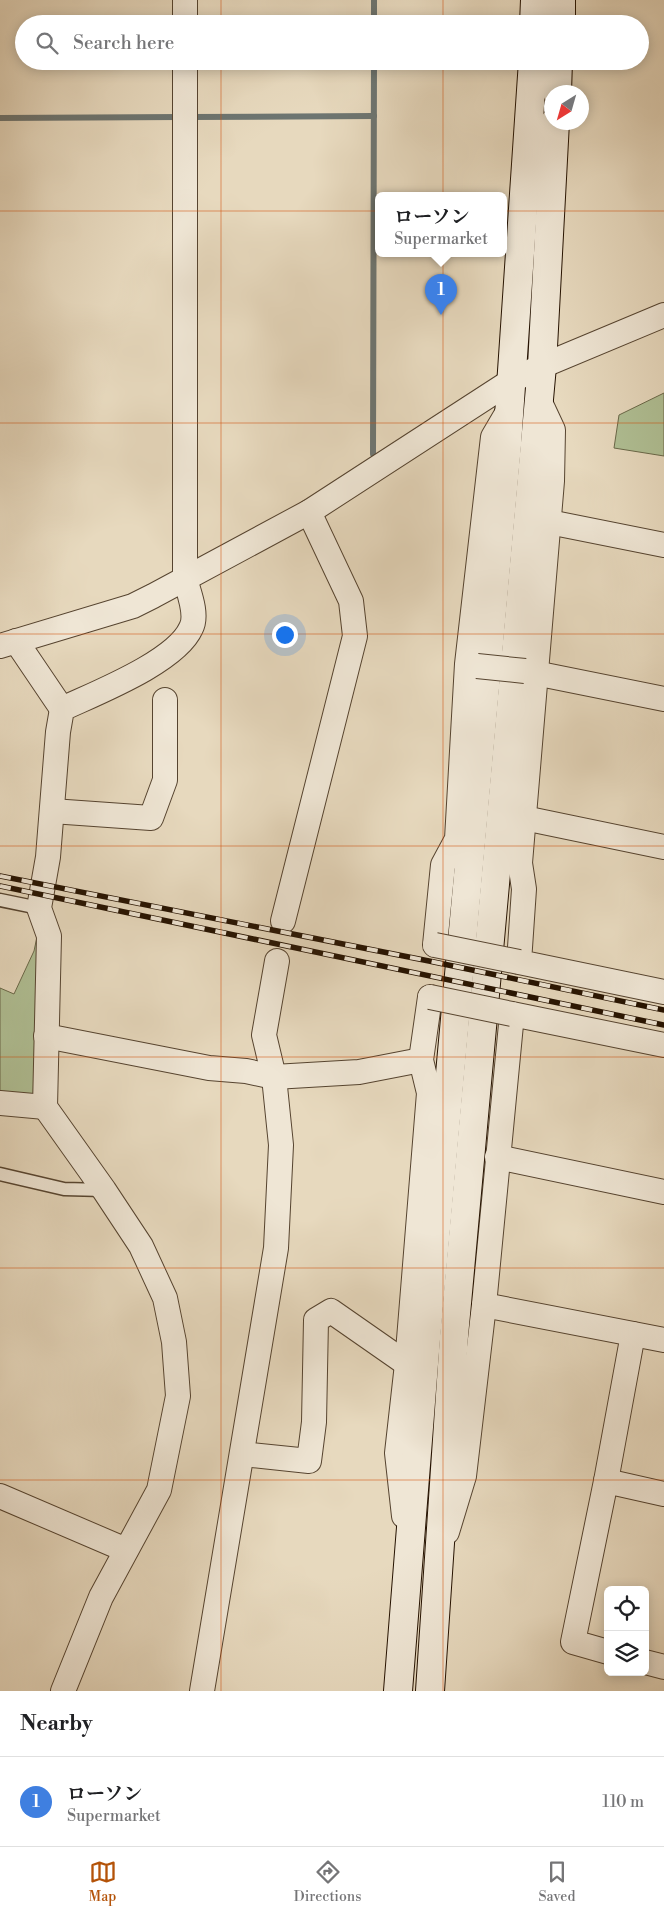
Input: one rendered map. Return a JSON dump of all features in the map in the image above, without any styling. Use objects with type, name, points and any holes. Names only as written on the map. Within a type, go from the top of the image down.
[{"type":"street","points":[[185,0],[185,15]]},
{"type":"street","points":[[534,15],[535,0]]},
{"type":"street","points":[[560,15],[561,0]]},
{"type":"street","points":[[62,709],[156,662],[180,643],[191,628],[193,620],[185,579],[185,70]]},
{"type":"street","points":[[398,1691],[408,1548],[510,408],[532,70]]},
{"type":"street","points":[[557,85],[558,70]]},
{"type":"street","points":[[430,1691],[454,1336],[542,366],[555,130]]},
{"type":"street","points":[[62,1691],[101,1597],[159,1490],[178,1396],[174,1342],[165,1298],[141,1246],[45,1107],[48,936],[38,908],[48,856],[58,732],[62,709],[8,643],[132,606],[310,512],[511,381],[664,315]]},
{"type":"street","points":[[519,962],[524,889],[520,863],[531,672],[549,522],[553,430],[539,400]]},
{"type":"street","points":[[510,408],[493,437],[457,839],[443,865],[435,945],[664,992]]},
{"type":"street","points":[[283,920],[355,636],[351,601],[310,512]]},
{"type":"street","points":[[549,522],[664,545]]},
{"type":"street","points":[[472,665],[531,672],[664,699]]},
{"type":"street","points":[[52,811],[151,818],[164,780],[165,700]]},
{"type":"street","points":[[524,818],[664,847]]},
{"type":"street","points":[[202,1691],[276,1248],[281,1145],[274,1077],[264,1035],[278,961]]},
{"type":"street","points":[[408,1548],[397,1453],[407,1364],[429,1093],[421,1060],[430,997],[664,1045]]},
{"type":"street","points":[[440,1556],[464,1476],[484,1305],[512,1014]]},
{"type":"street","points":[[46,1036],[209,1068],[246,1071],[274,1077],[359,1072],[421,1060]]},
{"type":"street","points":[[0,1103],[45,1107]]},
{"type":"street","points":[[497,1157],[664,1192]]},
{"type":"street","points":[[484,1305],[664,1340]]},
{"type":"street","points":[[242,1454],[309,1461],[314,1422],[316,1320],[331,1311],[407,1364]]},
{"type":"street","points":[[604,1651],[573,1642],[606,1481],[633,1334]]},
{"type":"street","points":[[606,1481],[664,1494]]},
{"type":"street","points":[[0,1496],[126,1550]]},
{"type":"street","points":[[649,1663],[664,1667]]},
{"type":"lane","points":[[0,900],[38,908]]},
{"type":"lane","points":[[0,1174],[64,1189],[104,1190]]},
{"type":"green space","points":[[664,393],[664,456],[614,448],[619,415]]},
{"type":"green space","points":[[38,932],[35,1098],[0,1096],[0,988],[14,994],[34,951]]},
{"type":"waterway","points":[[374,0],[374,15]]},
{"type":"waterway","points":[[373,454],[374,70]]},
{"type":"waterway","points":[[190,117],[374,116]]},
{"type":"waterway","points":[[0,118],[180,117]]},
{"type":"railway","points":[[0,876],[429,961],[664,1010]]},
{"type":"railway","points":[[0,886],[664,1025]]},
{"type":"place","name":"ローソン","points":[[441,315]]}]
